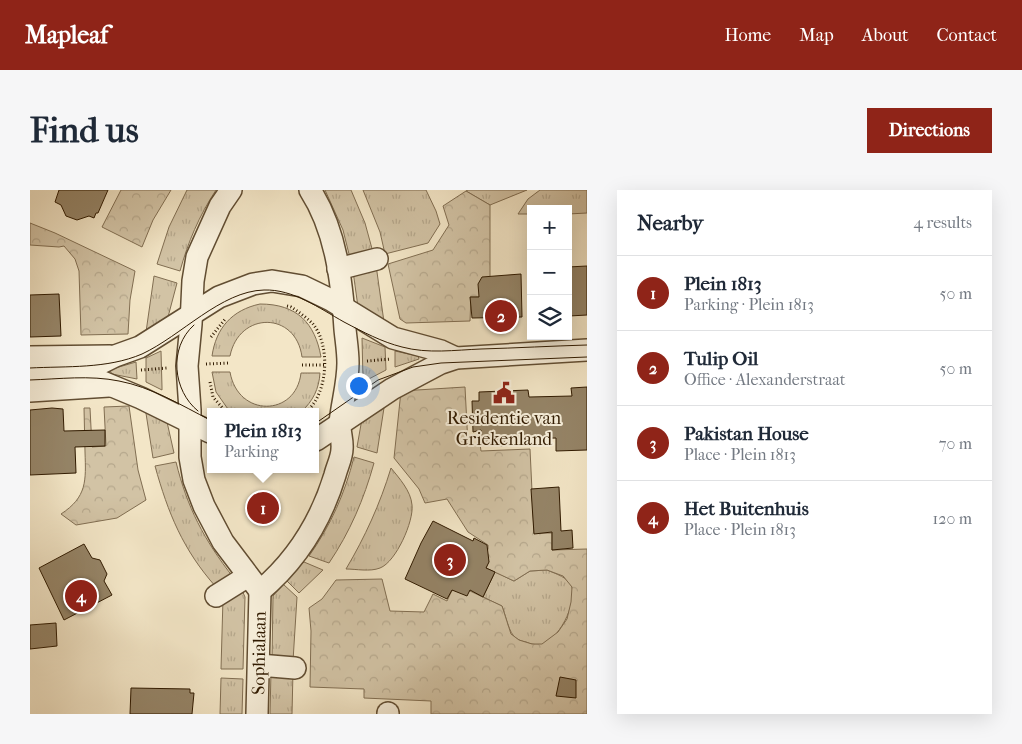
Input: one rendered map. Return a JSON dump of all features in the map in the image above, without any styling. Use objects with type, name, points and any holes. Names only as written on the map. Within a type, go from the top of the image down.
[{"type":"street","points":[[231,190],[220,206],[197,257],[193,281],[187,366],[190,457],[194,480],[204,506],[223,542],[254,584]]},
{"type":"street","points":[[216,596],[278,576],[297,554],[316,524],[330,490],[342,449],[339,425],[348,363],[344,308],[330,234],[318,203],[310,190]]},
{"type":"street","points":[[338,269],[378,259]]},
{"type":"street","points":[[81,373],[115,356],[140,347],[219,297],[236,289],[272,281],[302,286],[344,308],[393,338],[441,351],[456,358]]},
{"type":"street","points":[[578,351],[587,338]]},
{"type":"street","points":[[319,438],[392,389],[441,363],[456,358],[578,351]]},
{"type":"street","points":[[578,351],[587,363]]},
{"type":"street","points":[[30,357],[115,356]]},
{"type":"street","points":[[30,375],[81,373],[142,398],[207,431]]},
{"type":"street","points":[[30,391],[115,386]]},
{"type":"street","name":"Sophialaan","points":[[254,584],[259,665],[257,714]]},
{"type":"street","points":[[259,665],[295,668]]},
{"type":"path","points":[[283,305],[291,307],[313,325],[324,349],[325,365],[322,384],[309,408]]},
{"type":"path","points":[[210,343],[212,336],[231,312]]},
{"type":"path","points":[[140,347],[142,398]]},
{"type":"path","points":[[208,357],[207,364],[213,397],[223,408]]},
{"type":"path","points":[[207,364],[230,363]]},
{"type":"path","points":[[302,365],[325,365]]},
{"type":"green space","points":[[121,190],[171,190],[153,220],[142,247],[102,227]]},
{"type":"green space","points":[[187,190],[216,190],[195,229],[180,271],[157,264],[169,227]]},
{"type":"green space","points":[[325,190],[351,190],[365,223],[374,256],[351,262],[343,230]]},
{"type":"green space","points":[[363,190],[426,190],[440,224],[428,243],[385,254],[380,232]]},
{"type":"green space","points":[[527,190],[490,205],[466,191]]},
{"type":"green space","points":[[540,190],[587,190],[587,213],[572,214],[572,205],[527,205],[527,214],[518,214],[528,199]]},
{"type":"green space","points":[[466,191],[490,205],[490,277],[479,297],[471,297],[470,321],[406,323],[400,319],[388,264],[433,250],[449,225],[443,206]]},
{"type":"green space","points":[[30,223],[135,271],[130,300],[128,334],[81,335],[79,271],[75,259],[64,246],[30,245]]},
{"type":"green space","points":[[376,265],[384,322],[358,307],[353,271]]},
{"type":"green space","points":[[154,276],[177,283],[168,317],[146,332]]},
{"type":"green space","points":[[260,304],[284,308],[302,318],[314,334],[321,357],[302,357],[298,342],[289,331],[279,325],[267,322],[255,324],[244,331],[235,341],[230,356],[212,356],[217,337],[227,322],[241,311]]},
{"type":"green space","points":[[362,338],[385,347],[386,370],[365,381],[363,380]]},
{"type":"green space","points":[[161,351],[162,390],[146,382],[146,358]]},
{"type":"green space","points":[[395,351],[418,356],[419,359],[395,367]]},
{"type":"green space","points":[[136,362],[137,379],[112,374],[110,371],[112,369]]},
{"type":"green space","points":[[212,372],[230,372],[235,387],[244,398],[255,404],[267,406],[278,404],[289,398],[297,387],[301,373],[320,373],[315,394],[305,408],[227,408],[216,392]]},
{"type":"green space","points":[[465,387],[468,445],[480,444],[481,451],[530,449],[534,533],[552,533],[552,550],[587,549],[587,714],[431,714],[431,701],[364,698],[364,689],[310,687],[311,631],[309,608],[322,599],[336,580],[382,579],[390,611],[424,612],[433,594],[447,601],[455,584],[502,606],[511,634],[519,640],[532,644],[542,644],[558,632],[567,619],[572,587],[563,576],[547,570],[530,571],[514,581],[486,568],[489,561],[483,558],[488,545],[468,532],[447,499],[425,503],[419,489],[394,458],[401,391]]},
{"type":"green space","points":[[386,395],[377,453],[357,447],[363,413]]},
{"type":"green space","points":[[129,406],[138,470],[146,500],[117,518],[76,525],[61,514],[76,501],[85,480],[84,408],[90,408],[92,447],[106,446],[104,407]]},
{"type":"green space","points":[[145,407],[167,422],[174,453],[153,458]]},
{"type":"green space","points":[[354,457],[374,463],[356,515],[329,563],[309,556],[324,533],[336,508]]},
{"type":"green space","points":[[176,462],[191,508],[213,550],[233,577],[216,587],[194,559],[178,530],[165,500],[155,466]]},
{"type":"green space","points":[[391,468],[407,490],[412,505],[410,521],[403,540],[392,558],[380,568],[367,570],[346,569],[372,520]]},
{"type":"green space","points":[[304,562],[323,570],[299,593],[286,580]]},
{"type":"green space","points":[[547,570],[568,581],[572,587],[572,603],[565,621],[554,637],[541,645],[533,644],[515,638],[502,606],[483,597],[495,572],[514,581],[530,571]]},
{"type":"green space","points":[[283,584],[297,597],[293,661],[272,661],[273,596]]},
{"type":"green space","points":[[241,588],[245,597],[243,669],[221,669],[223,598]]},
{"type":"green space","points":[[271,671],[293,671],[292,714],[270,714]]},
{"type":"green space","points":[[221,678],[243,679],[242,714],[220,714]]},
{"type":"building","points":[[59,190],[108,190],[94,218],[89,216],[77,220],[66,216],[61,205],[55,202]]},
{"type":"building","points":[[587,266],[587,315],[572,316],[572,267]]},
{"type":"building","points":[[521,274],[522,317],[472,318],[470,297],[479,297],[478,284],[482,277]]},
{"type":"building","points":[[59,294],[61,336],[30,337],[30,295]]},
{"type":"building","points":[[587,387],[587,450],[556,451],[556,438],[516,439],[516,445],[498,446],[498,440],[481,441],[481,430],[473,432],[472,401],[479,401],[479,392],[528,390],[529,397],[572,396],[571,388]]},
{"type":"building","points":[[63,409],[64,431],[105,430],[105,446],[75,447],[76,473],[30,475],[30,410]]},
{"type":"building","points":[[559,487],[561,531],[572,530],[573,548],[552,550],[552,532],[534,534],[531,489]]},
{"type":"building","points":[[433,521],[473,541],[474,538],[487,545],[489,562],[486,568],[495,572],[483,597],[470,590],[467,596],[452,590],[447,599],[405,579]]},
{"type":"building","points":[[84,544],[92,558],[100,560],[107,574],[104,581],[112,595],[64,620],[39,568]]},
{"type":"building","points":[[56,623],[57,646],[30,649],[30,625]]},
{"type":"building","points":[[560,677],[576,680],[576,698],[556,696]]},
{"type":"building","points":[[131,688],[190,689],[190,693],[194,693],[192,714],[130,714]]},
{"type":"tram line","points":[[30,368],[87,366],[129,359],[157,346],[232,298],[248,292],[264,290],[295,296],[373,336],[395,345],[412,349],[442,351],[587,345]]},
{"type":"tram line","points":[[194,325],[180,345],[177,369],[183,392],[198,411]]},
{"type":"tram line","points":[[319,421],[378,380],[413,367],[441,363],[587,357]]},
{"type":"tram line","points":[[30,380],[86,378],[119,381],[154,392],[207,418]]},
{"type":"place","name":"Tulip Oil","points":[[501,316]]},
{"type":"place","name":"Residentie van Griekenland","points":[[504,393]]},
{"type":"place","name":"Plein 1813","points":[[263,508]]},
{"type":"place","name":"Pakistan House","points":[[450,560]]},
{"type":"place","name":"Het Buitenhuis","points":[[81,596]]}]
